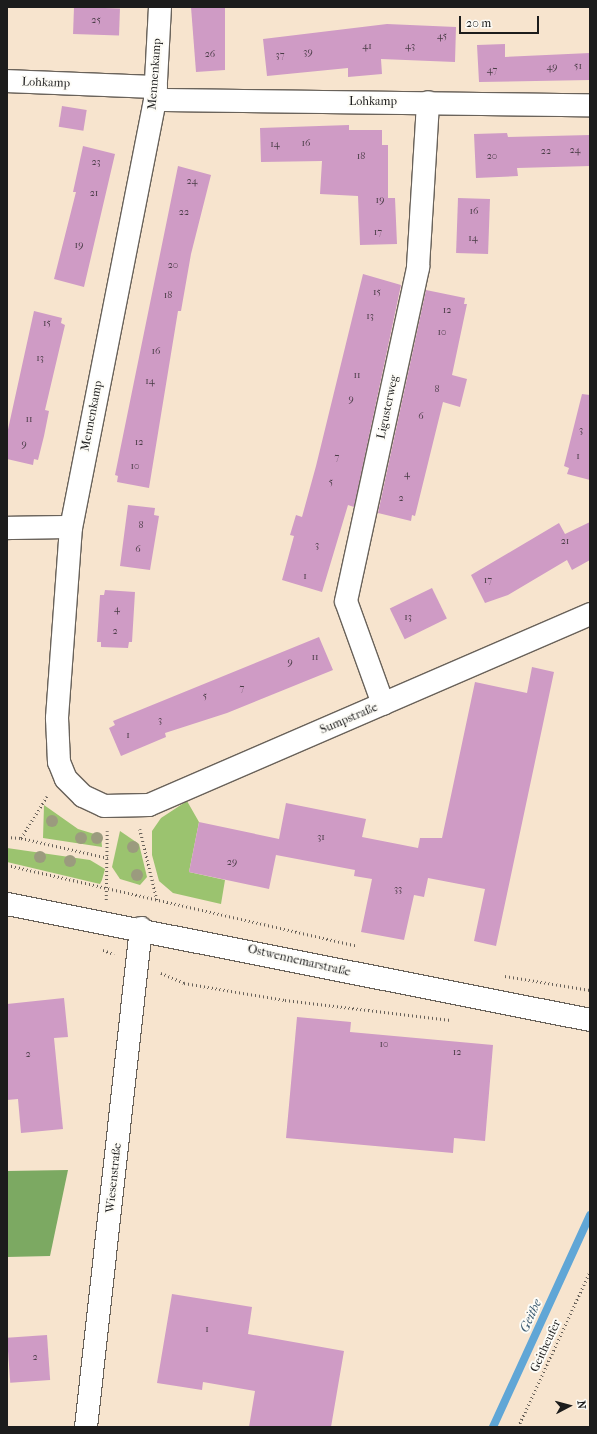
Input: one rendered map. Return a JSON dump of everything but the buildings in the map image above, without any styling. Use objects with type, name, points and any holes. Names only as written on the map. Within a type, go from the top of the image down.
[{"type":"street","name":"Mennenkamp","points":[[104,806],[83,796],[66,779],[59,762],[57,718],[71,527],[156,94],[160,7]]},
{"type":"street","name":"Lohkamp","points":[[7,81],[156,94],[590,105]]},
{"type":"street","name":"Ligusterweg","points":[[383,704],[346,601],[418,267],[428,102]]},
{"type":"street","points":[[7,528],[71,527]]},
{"type":"street","name":"Sumpstraße","points":[[104,806],[135,808],[383,704],[590,614]]},
{"type":"street","name":"Ostwennemarstraße","points":[[7,904],[142,928],[590,1020]]},
{"type":"street","name":"Wiesenstraße","points":[[86,1427],[142,928]]},
{"type":"path","points":[[21,838],[31,827],[41,802],[66,779]]},
{"type":"path","points":[[104,806],[108,858],[108,888]]},
{"type":"path","points":[[135,808],[158,900]]},
{"type":"path","points":[[7,838],[21,838],[108,858]]},
{"type":"path","points":[[7,865],[360,947]]},
{"type":"path","points":[[98,949],[137,962],[184,983],[285,1000],[458,1021]]},
{"type":"path","points":[[498,974],[590,990]]},
{"type":"path","name":"Geitheufer","points":[[518,1427],[590,1271]]},
{"type":"green space","points":[[187,801],[199,822],[189,872],[225,880],[221,904],[173,893],[159,881],[152,855],[152,831],[161,818]]},
{"type":"green space","points":[[44,805],[78,829],[101,836],[102,847],[43,838]]},
{"type":"green space","points":[[120,831],[139,844],[147,877],[140,885],[120,879],[112,867]]},
{"type":"green space","points":[[7,848],[90,860],[105,869],[102,880],[100,884],[7,862]]},
{"type":"green space","points":[[68,1170],[50,1256],[7,1257],[7,1171]]},
{"type":"waterway","name":"Geithe","points":[[493,1427],[590,1215]]}]
